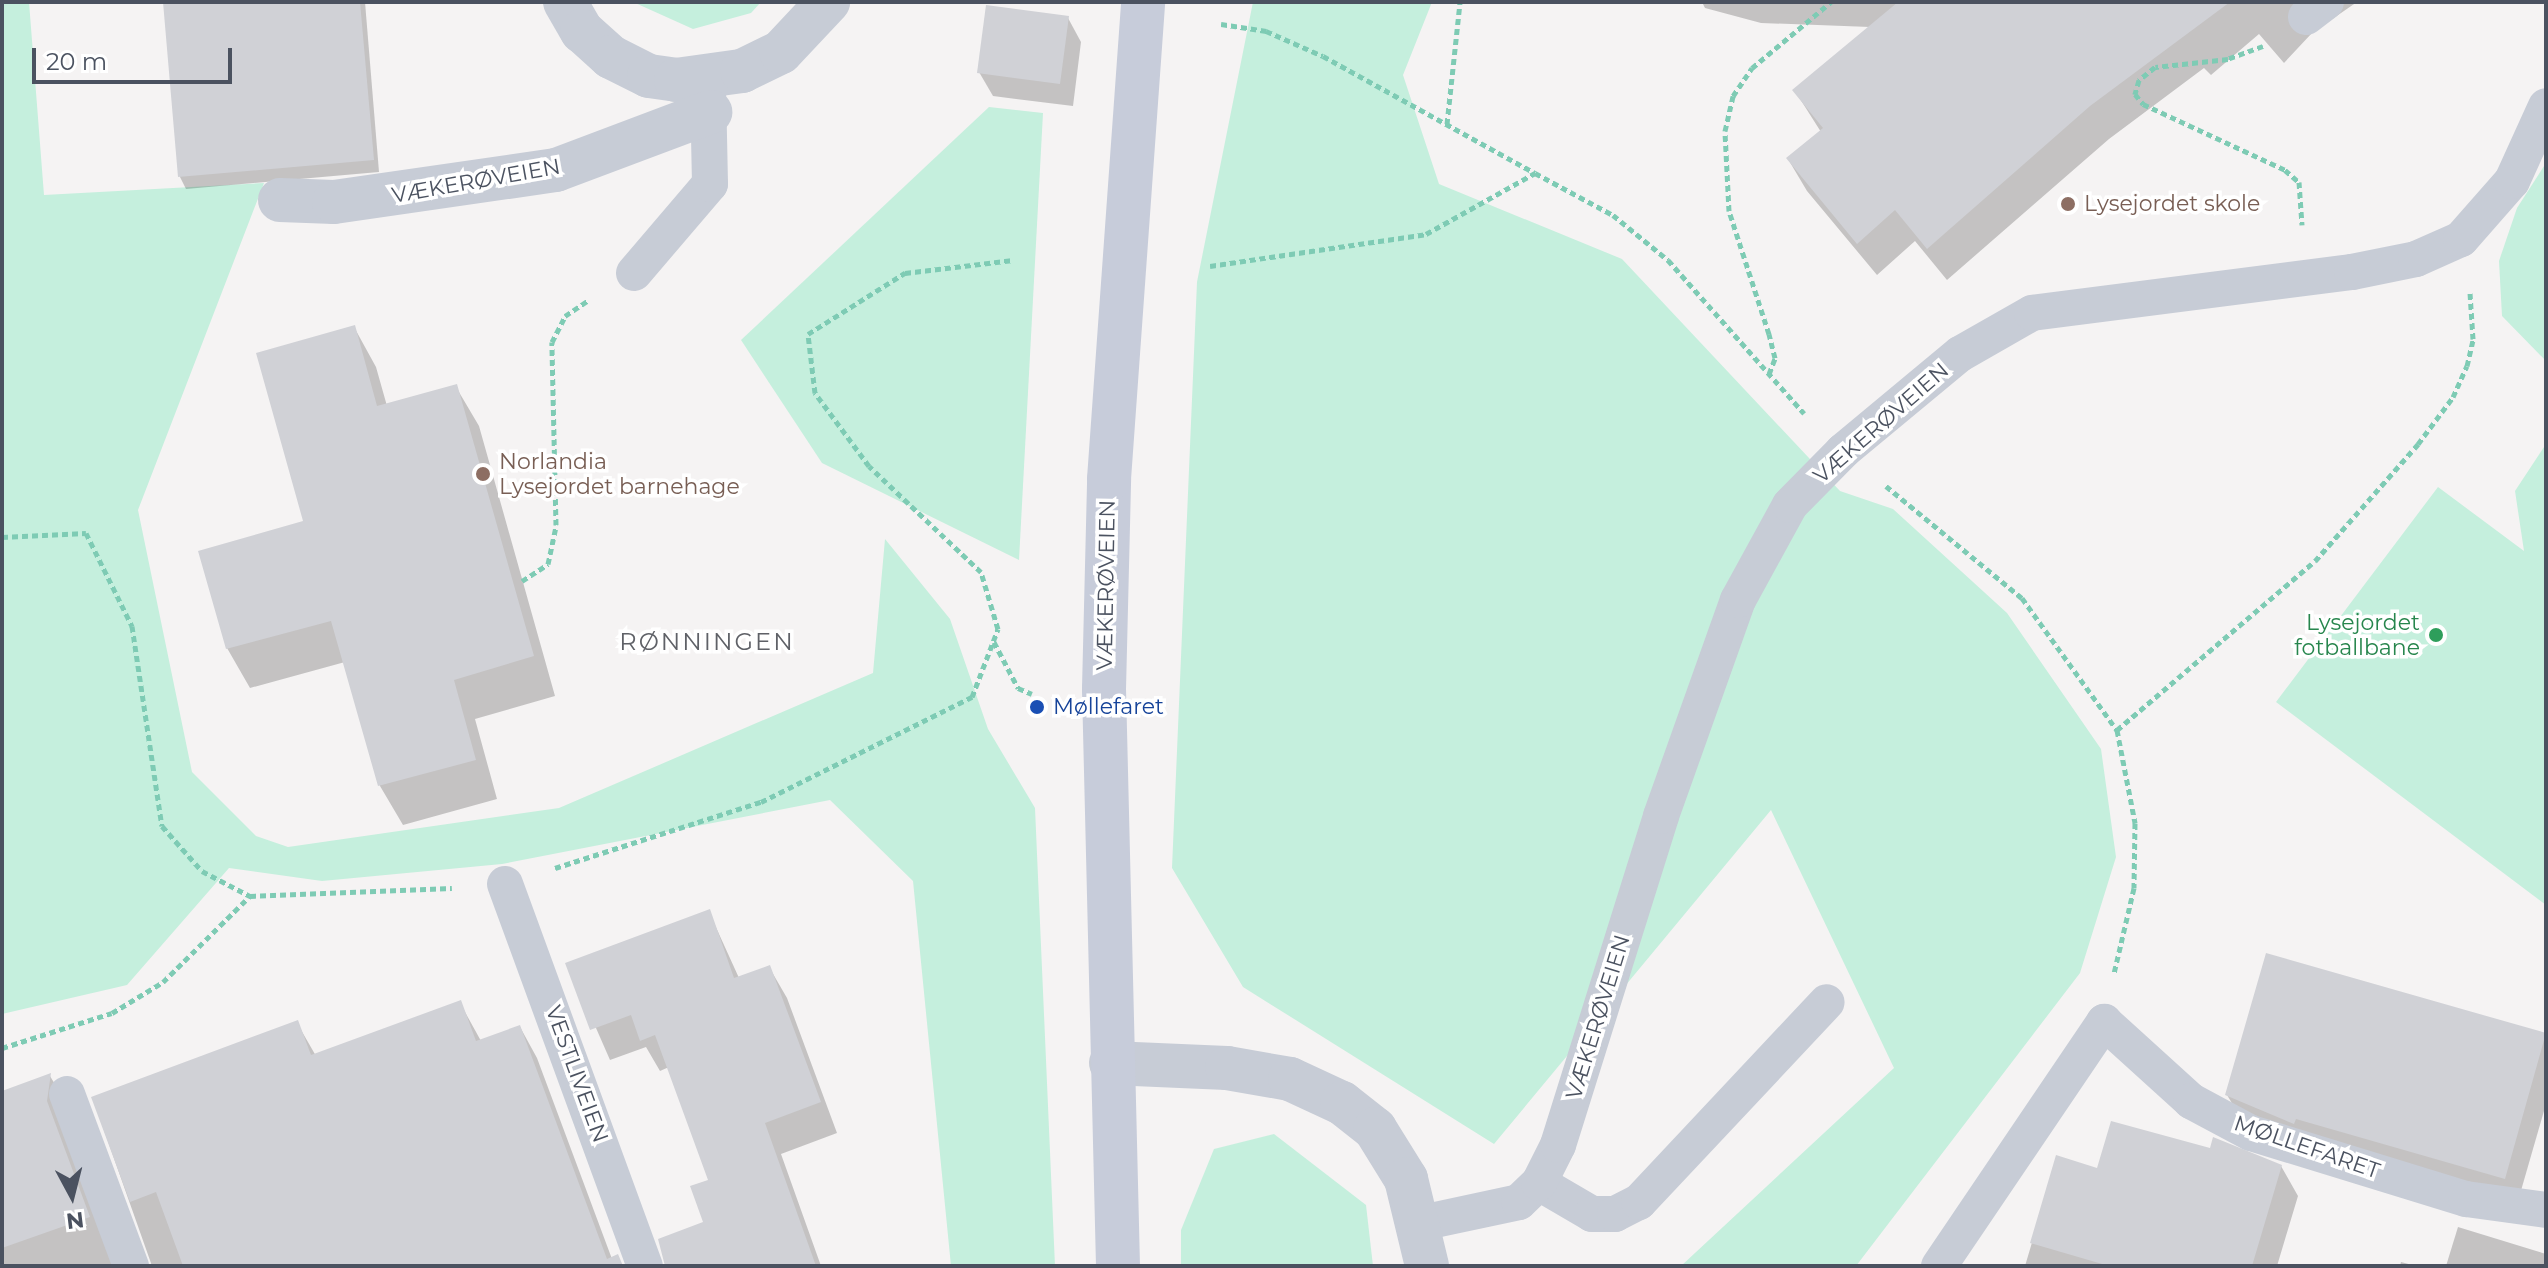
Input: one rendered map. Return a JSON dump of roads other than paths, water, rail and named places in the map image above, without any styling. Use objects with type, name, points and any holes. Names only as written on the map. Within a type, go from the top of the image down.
[{"type":"main road","name":"VÆKERØVEIEN","points":[[1118,1266],[1104,689],[1109,479],[1143,2]]},
{"type":"street","name":"VÆKERØVEIEN","points":[[565,2],[582,31],[631,68],[676,80],[709,95]]},
{"type":"street","name":"VÆKERØVEIEN","points":[[280,200],[334,202],[556,170],[709,95],[742,71],[781,52],[828,2]]},
{"type":"street","points":[[1111,1063],[1227,1068],[1290,1079],[1342,1103],[1375,1129],[1406,1179],[1421,1223],[1427,1266]]},
{"type":"lane","points":[[634,273],[710,184],[709,95]]},
{"type":"lane","name":"VÆKERØVEIEN","points":[[1421,1223],[1519,1202],[1539,1183],[1558,1145],[1661,816],[1738,600],[1764,544],[1790,505],[1843,451],[1960,354],[2032,313],[2287,280],[2416,259],[2461,239],[2512,181],[2546,106]]},
{"type":"lane","name":"VESTLIVEIEN","points":[[505,884],[645,1266]]},
{"type":"lane","points":[[1539,1183],[1592,1214],[1615,1214],[1639,1202],[1827,1002]]},
{"type":"lane","name":"MØLLEFARET","points":[[1939,1266],[2104,1022],[2191,1101],[2251,1133],[2466,1199],[2546,1210]]},
{"type":"lane","points":[[67,1094],[131,1266]]},
{"type":"place","name":"Lysejordet skole","points":[[2068,204]]},
{"type":"place","name":"Norlandia Lysejordet barnehage","points":[[483,474]]},
{"type":"place","name":"Lysejordet fotballbane","points":[[2436,635]]},
{"type":"place","name":"Møllefaret","points":[[1037,707]]},
{"type":"district","name":"RØNNINGEN","points":[[707,642]]}]
